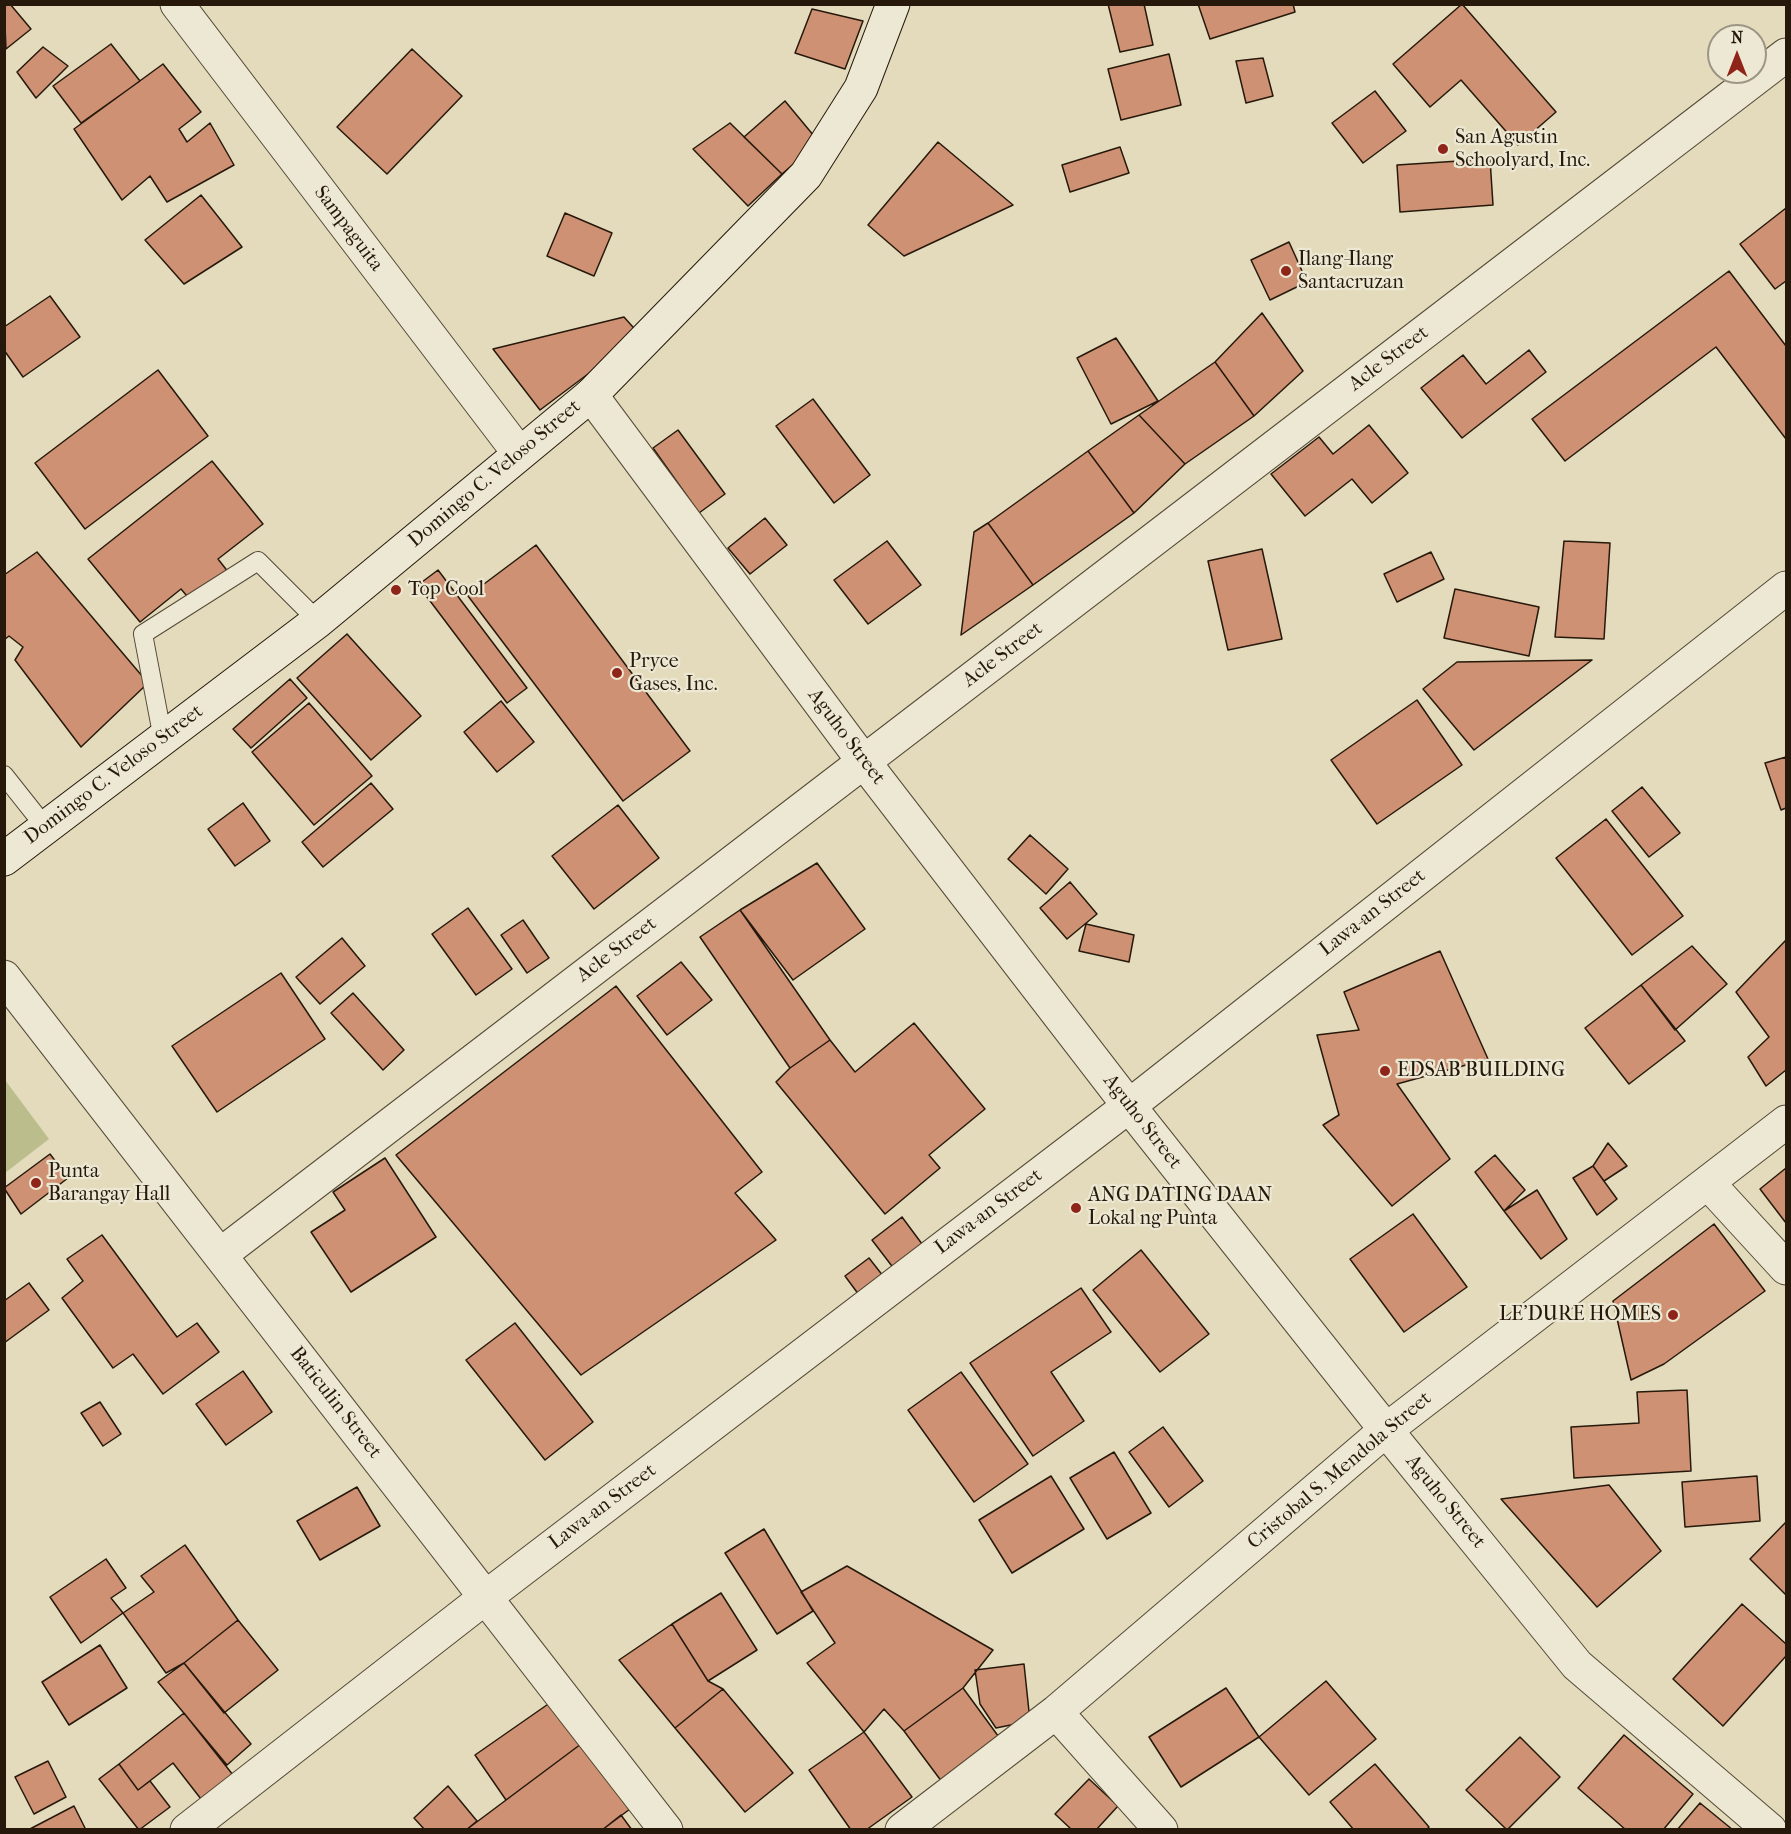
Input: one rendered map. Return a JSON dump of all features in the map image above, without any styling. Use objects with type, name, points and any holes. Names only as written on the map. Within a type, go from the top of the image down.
[{"type":"street","name":"Sampaguita","points":[[177,4],[519,453]]},
{"type":"street","name":"Domingo C. Veloso Street","points":[[4,859],[318,621],[591,395],[806,175],[861,88],[893,4]]},
{"type":"street","name":"Acle Street","points":[[220,1255],[1786,55]]},
{"type":"street","name":"Aguho Street","points":[[591,395],[864,762],[1128,1106],[1577,1665],[1770,1830]]},
{"type":"street","name":"Lawa-an Street","points":[[187,1830],[486,1597],[1128,1106],[1786,588]]},
{"type":"street","name":"Baticulin Street","points":[[4,977],[666,1830]]},
{"type":"street","name":"Cristobal S. Mendola Street","points":[[902,1830],[1056,1712],[1386,1430],[1786,1122]]},
{"type":"street","points":[[1708,1183],[1786,1268]]},
{"type":"street","points":[[1056,1712],[1161,1830]]},
{"type":"lane","points":[[162,739],[143,634],[258,561],[318,621]]},
{"type":"lane","points":[[4,775],[46,828]]},
{"type":"green space","points":[[5,1080],[49,1139],[5,1173]]},
{"type":"building","points":[[4,4],[10,4],[31,29],[6,49]]},
{"type":"building","points":[[1108,4],[1144,4],[1153,45],[1120,52]]},
{"type":"building","points":[[1198,4],[1293,4],[1295,12],[1210,39]]},
{"type":"building","points":[[1462,4],[1556,112],[1518,145],[1461,80],[1430,107],[1393,64]]},
{"type":"building","points":[[812,9],[863,21],[845,69],[795,53]]},
{"type":"building","points":[[111,44],[140,81],[81,123],[53,86]]},
{"type":"building","points":[[43,47],[68,66],[36,98],[17,72]]},
{"type":"building","points":[[412,49],[462,96],[387,174],[337,127]]},
{"type":"building","points":[[1169,54],[1181,105],[1121,120],[1108,69]]},
{"type":"building","points":[[1263,58],[1273,96],[1246,103],[1236,61]]},
{"type":"building","points":[[163,64],[201,112],[179,129],[187,142],[210,123],[234,165],[167,202],[150,176],[122,200],[74,129]]},
{"type":"building","points":[[1375,91],[1406,131],[1363,163],[1332,123]]},
{"type":"building","points":[[785,101],[819,142],[782,174],[744,137]]},
{"type":"building","points":[[730,123],[782,174],[748,206],[693,149]]},
{"type":"building","points":[[938,142],[1013,205],[904,256],[868,225]]},
{"type":"building","points":[[1120,147],[1129,173],[1070,192],[1062,165]]},
{"type":"building","points":[[1490,159],[1493,205],[1400,212],[1397,165]]},
{"type":"building","points":[[201,195],[242,247],[184,284],[145,240]]},
{"type":"building","points":[[1786,208],[1786,281],[1775,289],[1740,244]]},
{"type":"building","points":[[565,213],[612,233],[594,276],[547,256]]},
{"type":"building","points":[[1289,242],[1307,282],[1270,300],[1251,260]]},
{"type":"building","points":[[1729,271],[1786,346],[1786,439],[1716,347],[1565,461],[1532,419]]},
{"type":"building","points":[[50,296],[80,337],[23,377],[4,350],[4,327]]},
{"type":"building","points":[[1262,313],[1303,371],[1254,416],[1215,362]]},
{"type":"building","points":[[624,317],[640,335],[540,410],[493,349]]},
{"type":"building","points":[[1116,338],[1158,401],[1111,424],[1077,358]]},
{"type":"building","points":[[1529,350],[1546,372],[1462,438],[1421,388],[1463,355],[1486,384]]},
{"type":"building","points":[[1215,362],[1254,416],[1185,464],[1139,415]]},
{"type":"building","points":[[158,370],[208,436],[85,529],[35,463]]},
{"type":"building","points":[[813,399],[870,475],[834,503],[776,426]]},
{"type":"building","points":[[1139,415],[1185,464],[1134,513],[1088,451]]},
{"type":"building","points":[[1369,425],[1408,473],[1372,503],[1352,479],[1305,516],[1271,474],[1319,437],[1333,454]]},
{"type":"building","points":[[678,430],[725,494],[699,513],[653,448]]},
{"type":"building","points":[[1088,451],[1134,513],[1033,585],[988,523]]},
{"type":"building","points":[[212,461],[263,524],[218,559],[229,573],[192,602],[181,589],[140,622],[88,559]]},
{"type":"building","points":[[765,518],[787,545],[750,574],[728,548]]},
{"type":"building","points":[[988,523],[1033,585],[961,635],[974,532]]},
{"type":"building","points":[[887,541],[921,585],[868,624],[834,580]]},
{"type":"building","points":[[1564,541],[1610,543],[1604,639],[1555,637]]},
{"type":"building","points":[[536,545],[690,751],[623,801],[468,596]]},
{"type":"building","points":[[1262,549],[1282,639],[1228,650],[1208,561]]},
{"type":"building","points":[[37,552],[148,683],[81,747],[15,660],[23,647],[9,636],[4,640],[4,575]]},
{"type":"building","points":[[1431,552],[1444,579],[1397,602],[1384,574]]},
{"type":"building","points":[[438,570],[527,688],[507,703],[418,585]]},
{"type":"building","points":[[1455,589],[1539,607],[1529,656],[1444,638]]},
{"type":"building","points":[[347,634],[421,716],[371,760],[297,678]]},
{"type":"building","points":[[1592,660],[1474,750],[1423,689],[1457,662]]},
{"type":"building","points":[[290,679],[307,698],[251,748],[233,729]]},
{"type":"building","points":[[1417,700],[1462,765],[1377,824],[1331,760]]},
{"type":"building","points":[[501,701],[534,742],[497,772],[464,732]]},
{"type":"building","points":[[309,703],[372,776],[314,825],[252,752]]},
{"type":"building","points":[[1786,757],[1786,808],[1781,810],[1765,763]]},
{"type":"building","points":[[371,783],[393,809],[323,867],[302,842]]},
{"type":"building","points":[[1642,787],[1680,833],[1649,857],[1612,811]]},
{"type":"building","points":[[243,803],[270,841],[235,866],[208,829]]},
{"type":"building","points":[[618,805],[659,858],[594,909],[552,856]]},
{"type":"building","points":[[1606,819],[1683,916],[1632,955],[1556,858]]},
{"type":"building","points":[[1030,835],[1068,869],[1046,894],[1008,859]]},
{"type":"building","points":[[817,863],[865,929],[793,980],[740,910]]},
{"type":"building","points":[[1070,882],[1097,914],[1067,939],[1040,908]]},
{"type":"building","points":[[468,908],[512,969],[476,995],[432,934]]},
{"type":"building","points":[[740,910],[830,1040],[790,1068],[700,937]]},
{"type":"building","points":[[523,920],[549,958],[527,973],[501,935]]},
{"type":"building","points":[[1086,924],[1134,935],[1129,962],[1079,951]]},
{"type":"building","points":[[342,938],[365,966],[320,1004],[296,977]]},
{"type":"building","points":[[1786,940],[1786,1070],[1766,1086],[1748,1057],[1769,1037],[1736,992]]},
{"type":"building","points":[[1692,946],[1727,984],[1675,1030],[1641,985]]},
{"type":"building","name":"EDSAB BUILDING","points":[[1440,951],[1488,1059],[1397,1084],[1450,1159],[1392,1206],[1323,1125],[1339,1115],[1317,1035],[1359,1030],[1344,992]]},
{"type":"building","points":[[681,962],[712,1000],[667,1035],[637,996]]},
{"type":"building","points":[[281,973],[325,1039],[217,1112],[172,1046]]},
{"type":"building","points":[[1641,985],[1685,1041],[1629,1084],[1585,1028]]},
{"type":"building","points":[[616,986],[762,1172],[735,1193],[776,1240],[581,1375],[396,1155]]},
{"type":"building","points":[[353,993],[404,1050],[383,1070],[331,1013]]},
{"type":"building","points":[[914,1023],[985,1109],[929,1155],[940,1168],[885,1214],[776,1082],[790,1068],[830,1040],[855,1072]]},
{"type":"building","points":[[1608,1143],[1627,1166],[1604,1181],[1593,1166]]},
{"type":"building","name":"Punta Barangay Hall","points":[[50,1154],[68,1178],[21,1214],[4,1188]]},
{"type":"building","points":[[1495,1155],[1525,1190],[1504,1211],[1475,1172]]},
{"type":"building","points":[[385,1158],[436,1237],[351,1292],[311,1232],[345,1210],[333,1192]]},
{"type":"building","points":[[1593,1166],[1617,1199],[1597,1215],[1573,1178]]},
{"type":"building","points":[[1786,1168],[1786,1223],[1760,1189]]},
{"type":"building","points":[[1537,1190],[1567,1239],[1541,1259],[1504,1211]]},
{"type":"building","points":[[1413,1214],[1467,1287],[1404,1332],[1350,1259]]},
{"type":"building","points":[[902,1217],[928,1252],[898,1274],[872,1240]]},
{"type":"building","name":"LE'DURE HOMES","points":[[1714,1224],[1765,1291],[1664,1364],[1631,1380],[1613,1301]]},
{"type":"building","points":[[102,1235],[177,1337],[197,1323],[219,1352],[163,1394],[133,1354],[113,1368],[62,1298],[83,1281],[67,1259]]},
{"type":"building","points":[[1141,1250],[1209,1334],[1160,1372],[1093,1290]]},
{"type":"building","points":[[869,1258],[887,1281],[862,1299],[845,1276]]},
{"type":"building","points":[[29,1283],[49,1310],[4,1343],[4,1301]]},
{"type":"building","points":[[1081,1288],[1111,1332],[1051,1372],[1084,1421],[1033,1456],[970,1363]]},
{"type":"building","points":[[515,1323],[593,1422],[545,1460],[466,1360]]},
{"type":"building","points":[[243,1371],[272,1412],[226,1445],[196,1404]]},
{"type":"building","points":[[961,1372],[1028,1464],[974,1502],[908,1410]]},
{"type":"building","points":[[1687,1390],[1691,1471],[1574,1478],[1571,1427],[1639,1423],[1637,1392]]},
{"type":"building","points":[[100,1402],[121,1434],[103,1446],[81,1413]]},
{"type":"building","points":[[1163,1427],[1203,1481],[1169,1507],[1129,1452]]},
{"type":"building","points":[[1114,1452],[1151,1513],[1107,1539],[1070,1478]]},
{"type":"building","points":[[1051,1476],[1084,1529],[1012,1573],[979,1520]]},
{"type":"building","points":[[1757,1476],[1760,1521],[1685,1527],[1682,1482]]},
{"type":"building","points":[[1609,1485],[1661,1551],[1597,1607],[1501,1499]]},
{"type":"building","points":[[357,1487],[380,1526],[320,1560],[297,1521]]},
{"type":"building","points":[[1786,1522],[1786,1595],[1750,1559]]},
{"type":"building","points":[[764,1529],[813,1611],[777,1634],[725,1553]]},
{"type":"building","points":[[185,1545],[238,1620],[184,1663],[166,1673],[123,1613],[154,1592],[141,1576]]},
{"type":"building","points":[[106,1559],[126,1588],[111,1598],[123,1613],[81,1643],[50,1597]]},
{"type":"building","points":[[847,1566],[993,1650],[963,1688],[904,1731],[884,1709],[864,1732],[807,1663],[835,1643],[801,1592]]},
{"type":"building","points":[[721,1593],[757,1650],[708,1681],[672,1624]]},
{"type":"building","points":[[1742,1604],[1786,1644],[1786,1656],[1723,1726],[1673,1679]]},
{"type":"building","points":[[238,1620],[278,1670],[224,1713],[184,1663]]},
{"type":"building","points":[[672,1624],[708,1681],[723,1689],[675,1728],[619,1660]]},
{"type":"building","points":[[100,1645],[127,1688],[69,1725],[42,1682]]},
{"type":"building","points":[[184,1663],[251,1744],[227,1765],[158,1682]]},
{"type":"building","points":[[1024,1664],[1030,1721],[996,1728],[980,1704],[975,1670]]},
{"type":"building","points":[[1326,1681],[1376,1739],[1309,1795],[1259,1737]]},
{"type":"building","points":[[963,1688],[1004,1744],[945,1786],[904,1731]]},
{"type":"building","points":[[1226,1688],[1259,1737],[1181,1787],[1149,1737]]},
{"type":"building","points":[[723,1689],[793,1773],[745,1812],[675,1728]]},
{"type":"building","points":[[554,1700],[581,1744],[506,1800],[475,1755]]},
{"type":"building","points":[[184,1713],[233,1775],[201,1799],[173,1763],[138,1790],[119,1764]]},
{"type":"building","points":[[864,1732],[912,1797],[866,1830],[851,1830],[809,1770]]},
{"type":"building","points":[[1624,1735],[1693,1794],[1663,1830],[1626,1830],[1578,1788]]},
{"type":"building","points":[[1520,1737],[1560,1777],[1507,1830],[1466,1790]]},
{"type":"building","points":[[581,1744],[638,1803],[602,1830],[466,1830]]},
{"type":"building","points":[[48,1761],[66,1797],[34,1814],[15,1777]]},
{"type":"building","points":[[119,1764],[138,1790],[150,1781],[170,1807],[139,1830],[99,1779]]},
{"type":"building","points":[[1375,1764],[1429,1827],[1426,1830],[1354,1830],[1330,1802]]},
{"type":"building","points":[[1089,1779],[1118,1806],[1096,1830],[1072,1830],[1055,1814]]},
{"type":"building","points":[[448,1786],[477,1821],[466,1830],[425,1830],[414,1818]]},
{"type":"building","points":[[1700,1803],[1733,1830],[1677,1830]]},
{"type":"building","points":[[74,1806],[86,1830],[28,1830]]},
{"type":"building","points":[[621,1815],[632,1830],[602,1830]]},
{"type":"place","name":"San Agustin Schoolyard, Inc.","points":[[1443,149]]},
{"type":"place","name":"Ilang-Ilang Santacruzan","points":[[1286,271]]},
{"type":"place","name":"Top Cool","points":[[396,590]]},
{"type":"place","name":"Pryce Gases, Inc.","points":[[617,673]]},
{"type":"place","name":"EDSAB BUILDING","points":[[1385,1071]]},
{"type":"place","name":"Punta Barangay Hall","points":[[36,1183]]},
{"type":"place","name":"ANG DATING DAAN Lokal ng Punta","points":[[1076,1208]]},
{"type":"place","name":"LE'DURE HOMES","points":[[1673,1315]]}]
